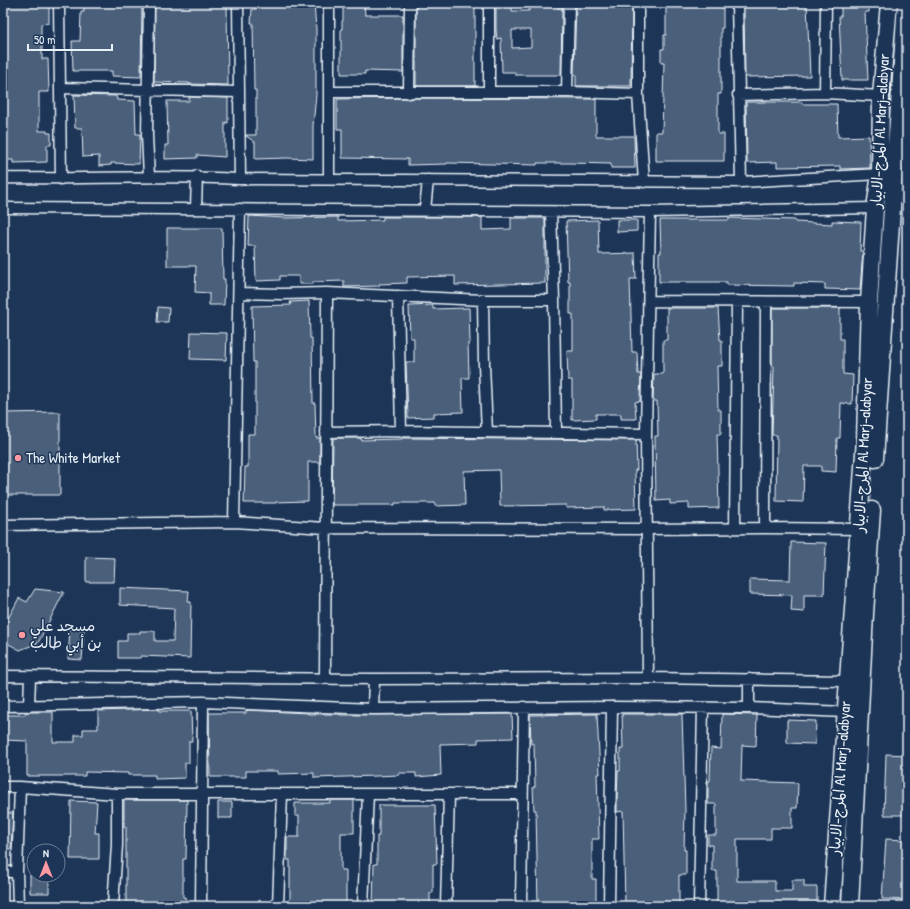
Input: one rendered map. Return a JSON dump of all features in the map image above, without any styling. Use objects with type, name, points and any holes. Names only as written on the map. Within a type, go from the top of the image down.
[{"type":"main road","name":"المرج-الابيار Al Marj-alabyar","points":[[832,906],[865,439],[869,302],[875,208],[880,174],[881,96],[889,3]]},
{"type":"main road","name":"المرج-الابيار Al Marj-alabyar","points":[[850,906],[865,614],[906,3]]},
{"type":"street","points":[[59,3],[61,179]]},
{"type":"street","points":[[149,3],[147,135],[150,177]]},
{"type":"street","points":[[238,3],[240,179]]},
{"type":"street","points":[[329,3],[330,180]]},
{"type":"street","points":[[409,93],[410,3]]},
{"type":"street","points":[[489,3],[489,92]]},
{"type":"street","points":[[567,92],[569,3]]},
{"type":"street","points":[[638,3],[638,94],[644,182]]},
{"type":"street","points":[[737,3],[741,182]]},
{"type":"street","points":[[825,94],[826,3]]},
{"type":"street","points":[[61,88],[239,92]]},
{"type":"street","points":[[329,92],[567,92],[638,94]]},
{"type":"street","points":[[738,95],[825,94],[881,96]]},
{"type":"street","points":[[3,178],[61,179],[197,176],[240,179],[330,180],[741,182],[880,174]]},
{"type":"street","points":[[196,208],[197,176]]},
{"type":"street","points":[[425,210],[428,180]]},
{"type":"street","points":[[3,208],[650,212],[875,208]]},
{"type":"street","points":[[234,522],[240,209]]},
{"type":"street","points":[[552,212],[556,433]]},
{"type":"street","points":[[648,678],[646,434],[650,212]]},
{"type":"street","points":[[239,293],[327,293],[483,300],[554,300]]},
{"type":"street","points":[[325,678],[327,293]]},
{"type":"street","points":[[398,296],[401,431]]},
{"type":"street","points":[[483,300],[487,432]]},
{"type":"street","points":[[649,301],[869,302]]},
{"type":"street","points":[[735,528],[737,301]]},
{"type":"street","points":[[765,528],[766,302]]},
{"type":"street","points":[[326,432],[401,431],[646,434]]},
{"type":"street","points":[[3,525],[234,522],[325,528],[859,529]]},
{"type":"street","points":[[3,676],[374,679],[648,678],[847,681]]},
{"type":"street","points":[[29,706],[30,676]]},
{"type":"street","points":[[373,709],[374,679]]},
{"type":"street","points":[[749,679],[750,708]]},
{"type":"street","points":[[201,906],[203,702]]},
{"type":"street","points":[[3,706],[203,702],[373,709],[612,707],[750,708],[845,712]]},
{"type":"street","points":[[522,906],[524,707]]},
{"type":"street","points":[[609,906],[612,707]]},
{"type":"street","points":[[699,906],[703,708]]},
{"type":"street","points":[[3,787],[117,794],[522,794]]},
{"type":"street","points":[[18,906],[16,872],[20,787]]},
{"type":"street","points":[[114,906],[117,845],[117,794]]},
{"type":"street","points":[[278,906],[282,794]]},
{"type":"street","points":[[363,906],[368,794]]},
{"type":"street","points":[[446,906],[449,794]]},
{"type":"street","points":[[3,872],[16,872]]},
{"type":"building","points":[[3,3],[49,3],[49,23],[41,24],[41,41],[42,59],[48,59],[49,92],[39,92],[39,131],[47,131],[47,133],[51,133],[51,145],[47,145],[47,162],[13,163],[13,160],[3,160]]},
{"type":"building","points":[[84,3],[142,3],[141,77],[112,76],[112,71],[73,71],[72,41],[80,41],[81,12],[84,12]]},
{"type":"building","points":[[155,3],[227,3],[228,85],[154,82]]},
{"type":"building","points":[[256,3],[314,3],[316,29],[316,95],[313,126],[313,159],[255,159],[255,142],[246,136],[256,135],[256,90],[254,90],[253,23],[251,23],[252,9],[256,9]]},
{"type":"building","points":[[343,3],[364,3],[365,15],[403,15],[403,72],[365,71],[365,74],[341,74],[341,29],[343,21]]},
{"type":"building","points":[[416,3],[475,3],[475,86],[416,86]]},
{"type":"building","points":[[496,3],[512,3],[512,11],[529,11],[529,3],[558,3],[558,8],[562,8],[561,75],[515,75],[515,72],[502,72],[501,38],[497,39]],"holes":[[[512,30],[531,30],[531,47],[512,48]]]},
{"type":"building","points":[[576,3],[632,3],[631,86],[576,86],[576,75],[574,75]]},
{"type":"building","points":[[666,3],[723,3],[723,28],[721,28],[721,94],[718,94],[718,134],[724,134],[724,161],[656,161],[656,132],[662,132],[664,63],[661,63],[661,49],[664,49],[664,35],[666,35]]},
{"type":"building","points":[[744,3],[807,3],[810,76],[745,77]]},
{"type":"building","points":[[841,3],[869,3],[869,12],[865,12],[868,80],[842,80],[839,16],[841,16]]},
{"type":"building","points":[[74,95],[116,96],[117,100],[135,101],[136,134],[140,134],[139,164],[111,163],[111,165],[99,166],[99,156],[83,157],[82,128],[75,128]]},
{"type":"building","points":[[189,97],[228,98],[228,123],[225,122],[225,157],[197,155],[197,158],[165,159],[165,145],[168,145],[167,101],[189,101]]},
{"type":"building","points":[[337,99],[596,99],[596,136],[634,136],[635,168],[611,168],[611,164],[569,163],[537,163],[537,165],[447,163],[408,165],[408,159],[342,158],[342,129],[337,129]]},
{"type":"building","points":[[746,102],[802,102],[802,104],[837,104],[838,137],[869,136],[870,168],[840,169],[840,166],[777,167],[777,162],[747,163]]},
{"type":"building","points":[[249,216],[285,218],[338,217],[338,221],[383,220],[383,217],[482,217],[482,230],[511,229],[511,218],[545,218],[545,283],[455,285],[455,276],[407,277],[407,283],[379,284],[379,286],[344,287],[344,281],[299,284],[299,276],[280,276],[280,280],[256,281],[255,246],[248,246]]},
{"type":"building","points":[[729,218],[795,220],[795,222],[832,224],[832,221],[861,222],[860,251],[863,251],[860,290],[825,289],[825,284],[794,283],[794,286],[727,285],[727,282],[659,282],[659,253],[661,253],[660,220],[729,220]]},
{"type":"building","points":[[598,220],[599,254],[635,253],[636,279],[630,279],[632,352],[637,352],[638,374],[641,374],[640,401],[635,402],[636,419],[621,419],[621,414],[596,414],[596,419],[572,420],[572,380],[568,380],[567,351],[573,351],[573,314],[570,314],[570,282],[568,282],[566,221]]},
{"type":"building","points":[[617,220],[637,220],[637,231],[617,232]]},
{"type":"building","points":[[167,228],[222,228],[223,279],[225,279],[224,305],[209,305],[209,293],[195,292],[196,266],[167,266]]},
{"type":"building","points":[[309,301],[310,338],[312,338],[313,403],[315,403],[316,438],[320,438],[320,462],[308,462],[308,501],[244,503],[245,467],[248,467],[248,434],[255,434],[255,362],[253,362],[252,306],[291,305],[290,302]]},
{"type":"building","points":[[433,305],[433,309],[469,308],[469,378],[462,378],[463,412],[434,413],[434,417],[408,418],[406,362],[414,362],[414,338],[410,338],[409,306]]},
{"type":"building","points":[[158,307],[169,308],[168,322],[157,322]]},
{"type":"building","points":[[667,308],[718,308],[720,340],[722,340],[722,366],[717,366],[718,410],[721,410],[721,434],[717,434],[719,508],[689,509],[689,503],[670,504],[670,500],[656,501],[655,436],[658,436],[657,401],[653,401],[654,374],[663,374],[663,340],[667,340]]},
{"type":"building","points":[[772,308],[840,308],[840,339],[843,339],[843,374],[853,375],[852,404],[841,403],[840,438],[837,438],[836,472],[821,471],[821,466],[804,466],[803,502],[776,501],[777,435],[772,435],[774,366],[772,366]]},
{"type":"building","points":[[191,332],[227,333],[226,360],[190,359]]},
{"type":"building","points":[[60,412],[60,495],[3,495],[3,413]]},
{"type":"building","points":[[333,438],[361,438],[361,440],[402,438],[636,440],[636,509],[604,510],[604,507],[566,508],[566,505],[500,506],[499,470],[464,471],[465,505],[435,506],[435,503],[395,503],[395,505],[332,505]]},
{"type":"building","points":[[791,542],[826,543],[824,595],[804,595],[804,612],[791,611],[792,595],[750,594],[750,579],[790,580]]},
{"type":"building","points":[[86,557],[115,558],[114,582],[86,582]]},
{"type":"building","points":[[120,588],[189,591],[188,602],[191,602],[190,658],[141,656],[141,658],[118,658],[118,641],[127,641],[127,633],[155,631],[155,641],[173,641],[174,608],[120,605]]},
{"type":"building","points":[[35,589],[64,592],[38,643],[20,650],[3,641],[3,628],[19,598],[27,602]]},
{"type":"building","points":[[70,629],[84,630],[82,660],[68,659]]},
{"type":"building","points":[[159,709],[159,711],[191,711],[192,741],[189,741],[189,763],[185,763],[185,778],[155,779],[155,775],[85,772],[85,776],[27,776],[27,741],[3,740],[3,715],[25,715],[26,712],[53,712],[53,742],[75,742],[75,735],[83,735],[83,729],[98,729],[98,711]]},
{"type":"building","points":[[246,710],[340,715],[512,714],[513,738],[478,739],[478,743],[440,744],[441,775],[416,777],[416,773],[399,773],[399,775],[314,778],[314,773],[278,774],[278,771],[246,771],[246,777],[210,777],[209,713],[246,713]]},
{"type":"building","points":[[597,714],[600,774],[597,774],[599,839],[592,839],[592,879],[596,879],[596,906],[538,906],[536,810],[534,810],[533,787],[535,787],[534,744],[531,744],[530,715]]},
{"type":"building","points":[[622,714],[682,714],[685,810],[684,850],[686,850],[686,875],[679,875],[679,905],[625,906],[623,811],[617,812],[620,749],[623,749]]},
{"type":"building","points":[[722,714],[757,715],[756,746],[742,745],[741,781],[798,783],[797,808],[792,808],[792,828],[771,828],[771,839],[737,839],[737,881],[775,881],[775,891],[792,891],[792,880],[804,880],[804,887],[817,887],[817,906],[743,904],[743,906],[717,906],[717,871],[712,871],[712,845],[708,845],[708,835],[716,835],[716,804],[708,804],[708,781],[710,781],[711,748],[721,749]]},
{"type":"building","points":[[787,720],[816,721],[815,744],[787,743]]},
{"type":"building","points":[[886,754],[907,755],[907,815],[884,815]]},
{"type":"building","points":[[124,800],[187,800],[186,859],[183,859],[183,897],[186,898],[186,906],[126,906],[126,827],[124,827]]},
{"type":"building","points":[[330,800],[354,800],[354,833],[341,833],[341,870],[346,870],[346,906],[290,906],[290,860],[287,860],[287,837],[299,837],[299,816],[295,816],[295,803],[330,803]]},
{"type":"building","points":[[71,801],[97,802],[95,833],[99,833],[99,859],[70,859]]},
{"type":"building","points":[[218,802],[232,802],[232,818],[218,818]]},
{"type":"building","points":[[379,805],[435,805],[437,864],[433,864],[433,893],[430,893],[430,906],[373,906],[374,864],[377,864],[377,836],[379,836]]},
{"type":"building","points":[[3,813],[13,813],[11,849],[3,849]]},
{"type":"building","points":[[886,839],[906,840],[905,861],[907,861],[907,900],[882,899]]},
{"type":"building","points":[[30,883],[49,883],[49,893],[30,893]]},
{"type":"place","name":"The White Market","points":[[18,458]]},
{"type":"place","name":"مسجد علي بن أبي طالب","points":[[22,635]]}]
